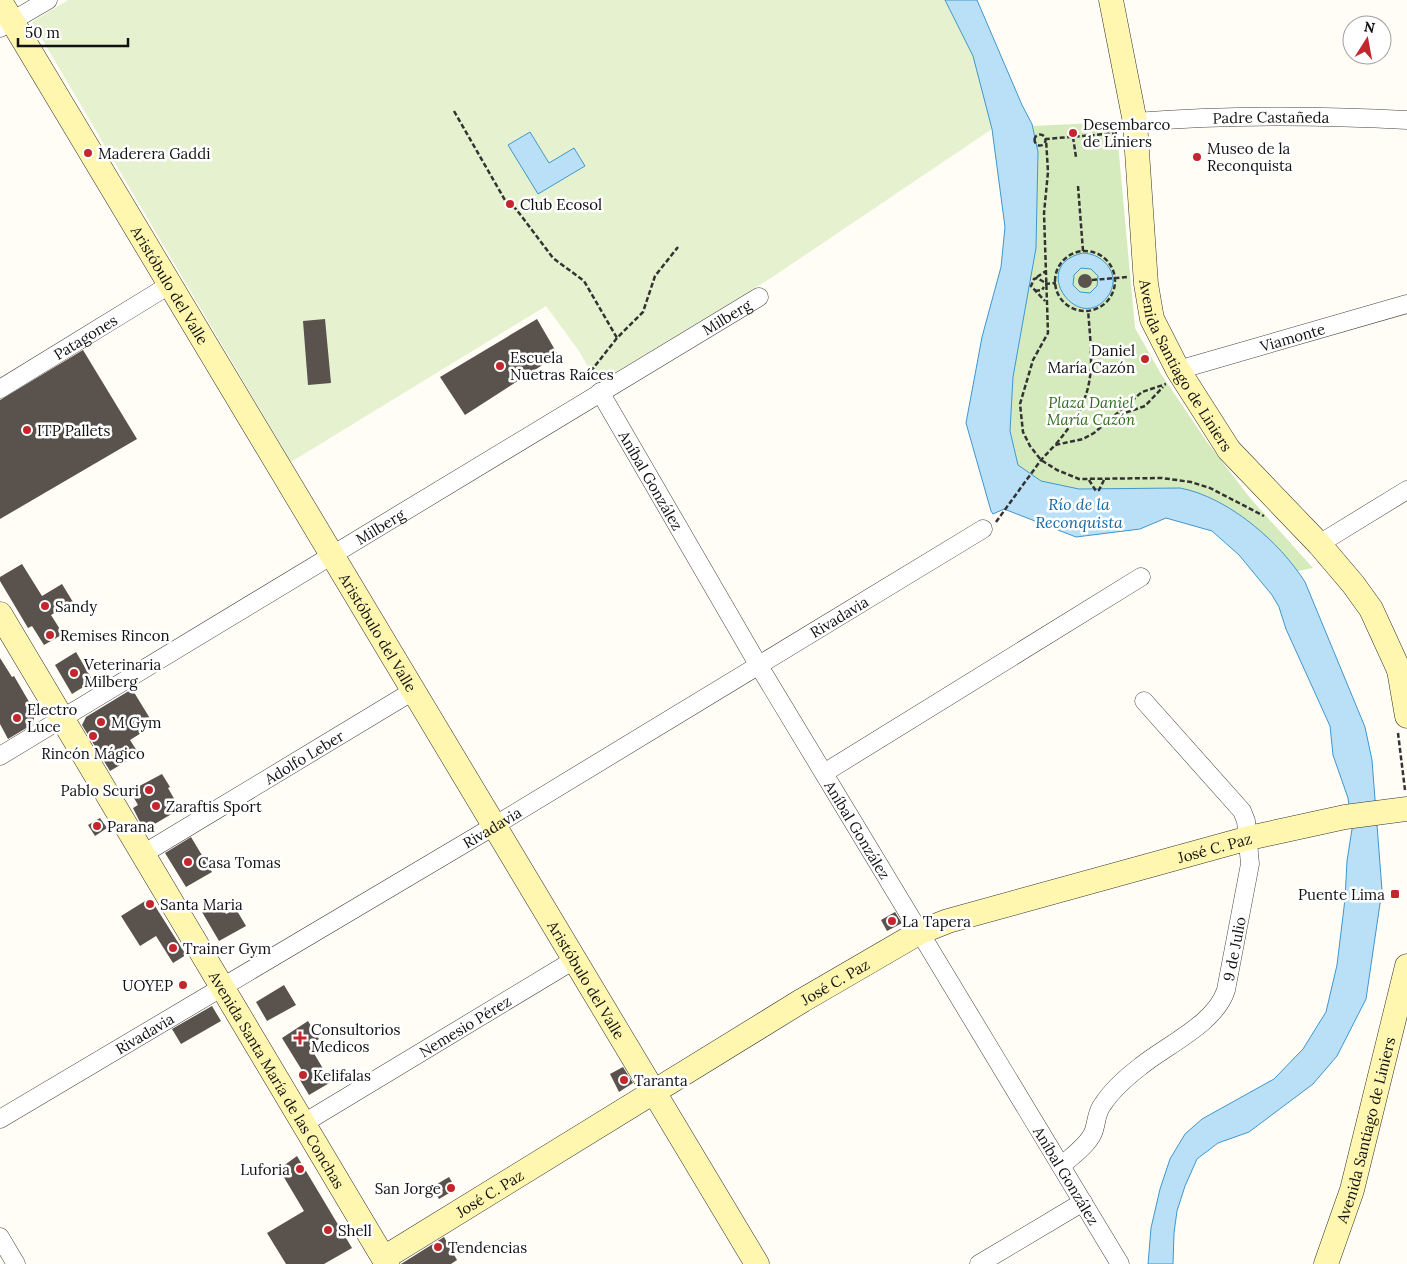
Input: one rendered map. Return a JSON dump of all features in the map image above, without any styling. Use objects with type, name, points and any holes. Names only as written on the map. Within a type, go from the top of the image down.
[{"type":"street","points":[[4,17],[48,0]]},
{"type":"street","name":"Avenida Santiago de Liniers","points":[[1111,0],[1137,132],[1149,304],[1171,378],[1228,450],[1319,544],[1370,609],[1403,675],[1401,720]]},
{"type":"street","name":"Aristóbulo del Valle","points":[[4,17],[171,284],[412,691],[756,1264]]},
{"type":"street","name":"Padre Castañeda","points":[[1137,132],[1205,117],[1407,120]]},
{"type":"street","name":"Patagones","points":[[0,389],[171,284]]},
{"type":"street","name":"Milberg","points":[[0,756],[759,297]]},
{"type":"street","name":"Viamonte","points":[[1171,378],[1407,304]]},
{"type":"street","name":"Aníbal González","points":[[600,392],[759,666],[1120,1264]]},
{"type":"street","points":[[1319,544],[1407,490]]},
{"type":"street","name":"Rivadavia","points":[[0,1119],[494,826],[983,529]]},
{"type":"street","points":[[824,773],[1141,577]]},
{"type":"street","name":"Avenida Santa María de las Conchas","points":[[0,614],[221,987],[304,1123],[382,1262]]},
{"type":"street","name":"Adolfo Leber","points":[[142,854],[412,691]]},
{"type":"street","name":"9 de Julio","points":[[1061,1166],[1092,1135],[1102,1104],[1121,1084],[1141,1066],[1195,1028],[1222,1001],[1226,990],[1250,864],[1249,838],[1242,810],[1144,701]]},
{"type":"street","name":"José C. Paz","points":[[382,1262],[803,1000],[920,932],[948,921],[1249,838],[1345,817],[1402,810]]},
{"type":"street","name":"Nemesio Pérez","points":[[304,1123],[574,960]]},
{"type":"street","name":"Avenida Santiago de Liniers","points":[[1326,1264],[1352,1190],[1400,1030],[1407,966]]},
{"type":"street","points":[[979,1264],[1083,1202]]},
{"type":"street","points":[[0,1238],[16,1264]]},
{"type":"path","points":[[454,111],[506,202],[516,209],[553,258],[584,280],[617,338]]},
{"type":"path","points":[[1137,132],[1122,144],[1118,133],[1046,140],[1042,145],[1039,145],[1034,140],[1038,134],[1044,136],[1046,140],[1048,172],[1044,213],[1048,333],[1033,360],[1020,404],[1020,420],[1023,432],[1042,460],[1068,475],[1089,480],[1162,478],[1191,482],[1210,488],[1266,517]]},
{"type":"path","points":[[1074,137],[1076,157]]},
{"type":"path","points":[[1078,186],[1083,251]]},
{"type":"path","points":[[600,392],[591,371],[617,338],[642,312],[654,276],[678,247]]},
{"type":"path","points":[[1083,251],[1091,251],[1105,258],[1114,271],[1114,278],[1115,286],[1108,300],[1095,309],[1088,310],[1072,308],[1066,303],[1061,298],[1056,283],[1056,275],[1063,261],[1068,256],[1083,251]]},
{"type":"path","points":[[1046,271],[1034,279],[1031,286],[1046,301]]},
{"type":"path","points":[[1092,280],[1134,277]]},
{"type":"path","points":[[1034,279],[1041,278],[1045,284]]},
{"type":"path","points":[[1045,284],[1056,283]]},
{"type":"path","points":[[1035,291],[1042,290],[1045,284]]},
{"type":"path","points":[[1000,520],[1042,460],[1078,416],[1089,387],[1092,361],[1088,310]]},
{"type":"path","points":[[1117,415],[1145,406],[1171,378]]},
{"type":"path","points":[[1055,445],[1082,439],[1117,415],[1142,392],[1171,378]]},
{"type":"path","points":[[1089,480],[1096,490],[1099,490],[1104,480]]},
{"type":"path","points":[[1401,720],[1402,810]]},
{"type":"green space","name":"Club Ecosol","points":[[68,0],[945,0],[973,55],[992,129],[771,278],[598,385],[579,351],[546,306],[291,462],[32,22]]},
{"type":"green space","name":"Plaza Daniel María Cazón","points":[[1116,122],[1135,328],[1161,374],[1207,442],[1250,498],[1313,568],[1298,571],[1274,544],[1246,519],[1214,499],[1197,492],[1180,488],[1079,489],[1041,481],[1018,465],[1010,431],[1013,377],[1036,248],[1038,151],[1033,126]]},
{"type":"water","name":"Río de la Reconquista","points":[[945,0],[977,0],[1032,124],[1038,152],[1036,248],[1013,377],[1010,431],[1018,465],[1041,481],[1079,489],[1180,488],[1216,501],[1251,523],[1282,552],[1305,582],[1365,727],[1372,760],[1382,890],[1366,999],[1337,1056],[1313,1084],[1249,1132],[1218,1143],[1197,1159],[1185,1186],[1177,1211],[1173,1264],[1148,1264],[1151,1228],[1160,1189],[1170,1159],[1185,1134],[1202,1119],[1274,1079],[1303,1049],[1326,1012],[1337,965],[1345,899],[1347,861],[1352,829],[1348,798],[1333,755],[1330,726],[1286,629],[1279,607],[1272,595],[1239,555],[1212,531],[1166,518],[1140,529],[1076,537],[1004,509],[993,514],[991,511],[966,423],[982,337],[1001,267],[1005,227],[992,129],[973,56]]},
{"type":"water","points":[[530,132],[549,163],[574,148],[585,166],[538,194],[508,145]]},
{"type":"water","points":[[1083,253],[1098,257],[1104,262],[1109,267],[1113,281],[1108,296],[1096,306],[1084,308],[1073,304],[1064,294],[1059,283],[1059,271],[1067,260]],"holes":[[[1081,268],[1091,269],[1098,276],[1097,286],[1090,293],[1080,292],[1073,285],[1074,275]]]},
{"type":"building","points":[[1085,274],[1090,276],[1092,281],[1090,286],[1085,288],[1080,286],[1078,281],[1080,276]]},
{"type":"building","points":[[325,319],[331,383],[308,385],[303,321]]},
{"type":"building","name":"Escuela Nuetras Raíces","points":[[537,319],[558,355],[465,415],[440,377]]},
{"type":"building","points":[[83,350],[137,439],[0,519],[0,400]]},
{"type":"building","points":[[22,564],[42,596],[62,584],[73,602],[51,615],[63,634],[44,645],[32,626],[28,628],[0,581],[0,577]]},
{"type":"building","name":"Veterinaria Milberg","points":[[76,652],[93,681],[72,694],[55,665]]},
{"type":"building","points":[[0,658],[12,677],[14,676],[35,712],[33,724],[8,739],[0,724]]},
{"type":"building","points":[[132,689],[154,725],[130,740],[139,754],[110,771],[82,725],[86,717]]},
{"type":"building","name":"Zaraftis Sport","points":[[162,774],[180,809],[153,825],[140,822],[133,808],[138,805],[130,791]]},
{"type":"building","name":"Parana","points":[[100,818],[107,828],[95,836],[88,825]]},
{"type":"building","name":"Casa Tomas","points":[[191,837],[212,872],[186,887],[165,853]]},
{"type":"building","points":[[150,898],[186,955],[173,963],[156,936],[140,946],[121,916]]},
{"type":"building","points":[[219,902],[226,914],[236,909],[246,926],[219,941],[202,912]]},
{"type":"building","name":"La Tapera","points":[[895,912],[902,923],[887,931],[881,920]]},
{"type":"building","points":[[284,985],[296,1005],[267,1021],[256,1002]]},
{"type":"building","points":[[212,1006],[221,1021],[181,1044],[172,1029]]},
{"type":"building","points":[[308,1021],[319,1039],[309,1045],[331,1082],[309,1095],[297,1075],[303,1072],[282,1038]]},
{"type":"building","name":"Taranta","points":[[623,1067],[633,1083],[619,1092],[610,1074]]},
{"type":"building","points":[[297,1156],[352,1248],[324,1264],[286,1264],[267,1233],[304,1211],[279,1169]]},
{"type":"building","points":[[449,1177],[456,1189],[439,1199],[432,1187]]},
{"type":"building","name":"Tendencias","points":[[444,1237],[457,1260],[451,1264],[401,1264]]},
{"type":"place","name":"Desembarco de Liniers","points":[[1073,133]]},
{"type":"place","name":"Maderera Gaddi","points":[[88,153]]},
{"type":"place","name":"Museo de la Reconquista","points":[[1197,157]]},
{"type":"place","name":"Club Ecosol","points":[[510,204]]},
{"type":"place","name":"Daniel María Cazón","points":[[1145,359]]},
{"type":"place","name":"Escuela Nuetras Raíces","points":[[500,366]]},
{"type":"place","name":"ITP Pallets","points":[[27,430]]},
{"type":"place","name":"Sandy","points":[[45,606]]},
{"type":"place","name":"Remises Rincon","points":[[50,635]]},
{"type":"place","name":"Veterinaria Milberg","points":[[74,673]]},
{"type":"place","name":"Electro Luce","points":[[17,718]]},
{"type":"place","name":"M Gym","points":[[101,722]]},
{"type":"place","name":"Rincón Mágico","points":[[93,736]]},
{"type":"place","name":"Pablo Scuri","points":[[149,790]]},
{"type":"place","name":"Zaraftis Sport","points":[[156,806]]},
{"type":"place","name":"Parana","points":[[97,826]]},
{"type":"place","name":"Casa Tomas","points":[[188,862]]},
{"type":"place","name":"Puente Lima","points":[[1395,894]]},
{"type":"place","name":"Santa Maria","points":[[150,904]]},
{"type":"place","name":"La Tapera","points":[[892,921]]},
{"type":"place","name":"Trainer Gym","points":[[173,948]]},
{"type":"place","name":"UOYEP","points":[[183,985]]},
{"type":"place","name":"Consultorios Medicos","points":[[300,1038]]},
{"type":"place","name":"Kelifalas","points":[[303,1075]]},
{"type":"place","name":"Taranta","points":[[624,1080]]},
{"type":"place","name":"Luforia","points":[[300,1169]]},
{"type":"place","name":"San Jorge","points":[[451,1188]]},
{"type":"place","name":"Shell","points":[[328,1230]]},
{"type":"place","name":"Tendencias","points":[[438,1247]]}]
